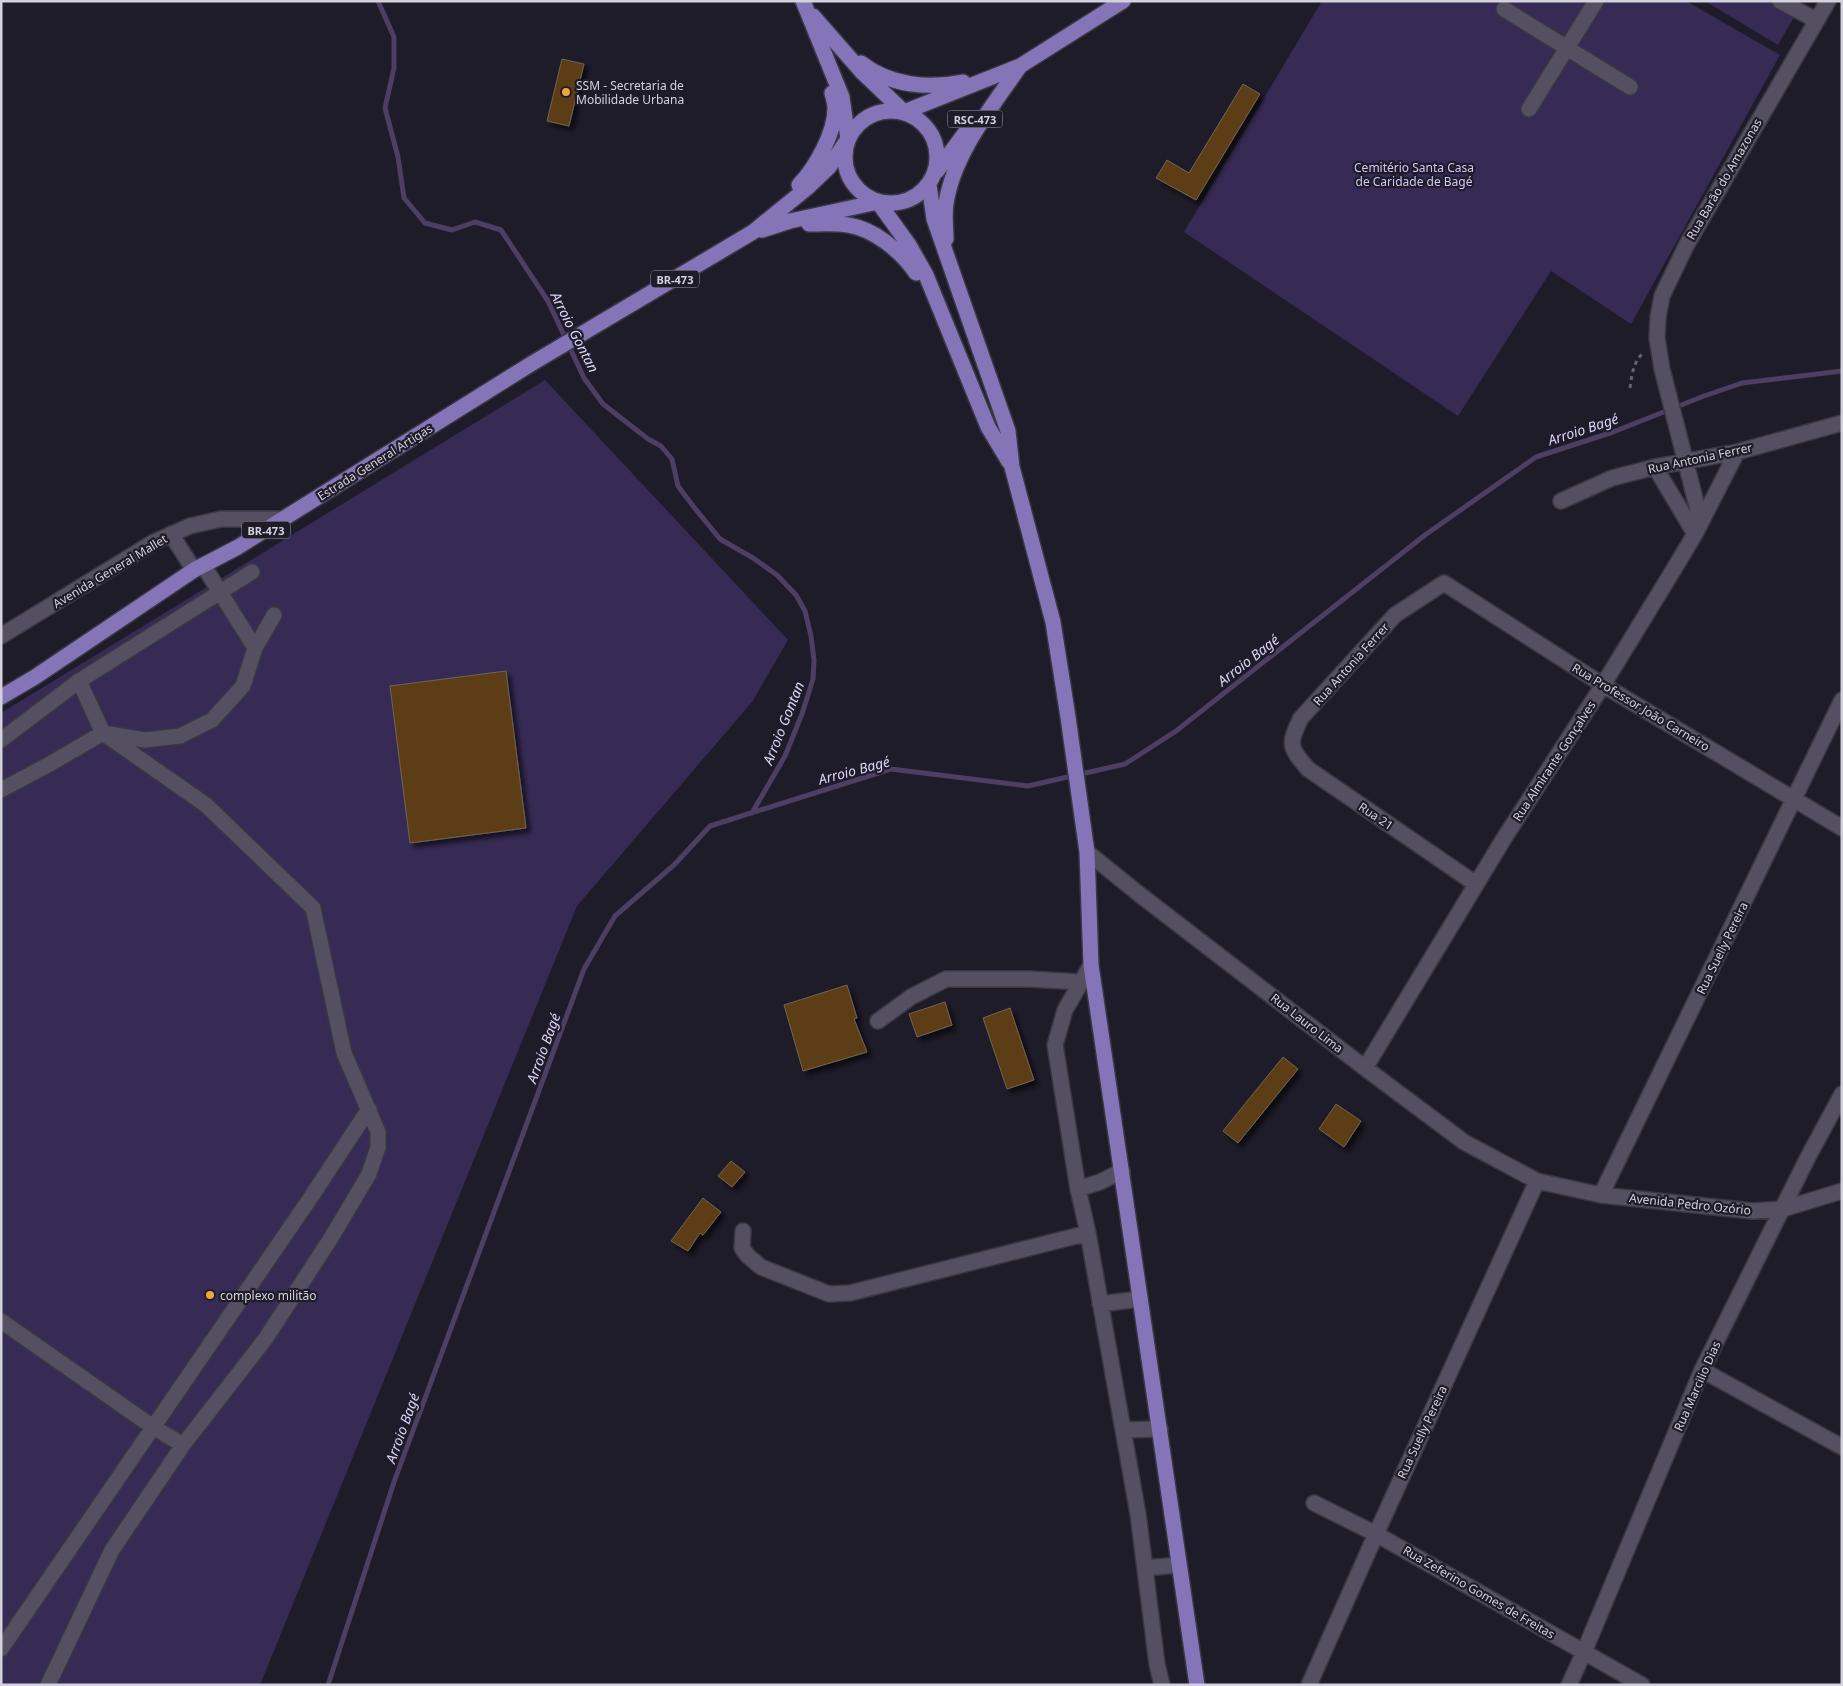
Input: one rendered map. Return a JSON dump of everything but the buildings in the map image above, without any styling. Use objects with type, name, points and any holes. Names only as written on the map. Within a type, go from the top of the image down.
[{"type":"main road","name":"RSC-473","points":[[904,112],[1020,66],[1122,1]]},
{"type":"main road","points":[[804,3],[862,72],[904,112],[923,123],[935,142],[938,153],[931,180],[934,219],[1008,431],[1012,467],[1053,622],[1087,852],[1091,966],[1197,1685]]},
{"type":"main road","points":[[804,3],[842,97],[848,139],[844,161],[847,172],[859,191],[878,202],[909,245],[926,275],[988,427],[1012,467]]},
{"type":"main road","points":[[842,48],[867,68],[899,83],[943,86],[980,78],[1020,66]]},
{"type":"main road","points":[[753,232],[808,176],[830,136],[835,108],[825,55]]},
{"type":"main road","name":"RSC-473","points":[[931,180],[970,126],[1020,66]]},
{"type":"main road","points":[[961,296],[946,242],[946,205],[958,162],[1020,66]]},
{"type":"main road","points":[[753,232],[807,188],[829,167],[854,129],[871,115],[882,111],[904,112]]},
{"type":"main road","points":[[753,232],[790,221],[878,202],[901,203],[916,196],[931,180]]},
{"type":"main road","points":[[753,232],[808,224],[849,225],[880,238],[907,260],[940,309]]},
{"type":"main road","name":"Estrada General Artigas","points":[[1,697],[35,677],[199,567],[238,547],[531,364],[753,232]]},
{"type":"street","points":[[1529,109],[1596,1]]},
{"type":"street","points":[[1780,1],[1816,20]]},
{"type":"street","name":"Rua Barão do Amazonas","points":[[1698,528],[1686,461],[1662,369],[1657,338],[1662,296],[1686,246],[1828,1]]},
{"type":"street","points":[[1504,9],[1630,87]]},
{"type":"street","name":"Rua Antonia Ferrer","points":[[1561,501],[1612,478],[1655,467],[1737,452],[1842,423]]},
{"type":"street","name":"Rua Almirante Gonçalves","points":[[1365,1068],[1476,884],[1603,685],[1698,528],[1737,452]]},
{"type":"street","points":[[1655,467],[1698,528]]},
{"type":"street","name":"Avenida General Mallet","points":[[1,636],[154,542],[190,526],[221,519],[284,519]]},
{"type":"street","points":[[171,534],[221,591],[255,648]]},
{"type":"street","points":[[1,740],[78,681],[252,572]]},
{"type":"street","name":"Rua Antonia Ferrer","points":[[1292,736],[1301,718],[1395,615],[1444,584]]},
{"type":"street","name":"Rua Professor João Carneiro","points":[[1444,584],[1603,685],[1842,828]]},
{"type":"street","points":[[1,790],[103,733],[146,740],[180,736],[212,720],[243,686],[255,648],[274,614]]},
{"type":"street","points":[[48,1685],[112,1550],[183,1445],[266,1338],[331,1238],[369,1174],[378,1147],[378,1132],[344,1053],[313,908],[206,805],[103,733],[78,681]]},
{"type":"street","name":"Rua Suelly Pereira","points":[[1601,1195],[1842,700]]},
{"type":"street","name":"Rua 21","points":[[1292,736],[1294,753],[1308,769],[1476,884]]},
{"type":"street","name":"Rua Lauro Lima","points":[[1087,852],[1365,1068],[1464,1142],[1537,1181]]},
{"type":"street","points":[[1091,966],[1065,1010],[1055,1045],[1078,1189],[1088,1233],[1138,1514],[1157,1664],[1162,1685]]},
{"type":"street","points":[[878,1021],[911,997],[946,979],[1029,979],[1081,982]]},
{"type":"street","name":"Rua Marcilio Dias","points":[[1568,1685],[1584,1652],[1702,1370],[1784,1209],[1807,1159],[1842,1094]]},
{"type":"street","points":[[1,1649],[309,1200],[369,1108]]},
{"type":"street","points":[[1078,1189],[1100,1182],[1122,1171]]},
{"type":"street","name":"Rua Suelly Pereira","points":[[1309,1685],[1537,1181]]},
{"type":"street","name":"Avenida Pedro Ozório","points":[[1537,1181],[1601,1195],[1752,1211],[1784,1209],[1842,1191]]},
{"type":"street","points":[[743,1231],[742,1248],[748,1256],[761,1266],[829,1294],[850,1293],[1088,1233]]},
{"type":"street","points":[[1100,1304],[1140,1299]]},
{"type":"street","points":[[1,1321],[152,1427],[183,1445]]},
{"type":"street","points":[[1702,1370],[1842,1447]]},
{"type":"street","points":[[1123,1430],[1160,1430]]},
{"type":"street","name":"Rua Zeferino Gomes de Freitas","points":[[1314,1503],[1376,1534],[1642,1685]]},
{"type":"street","points":[[1144,1568],[1178,1564]]},
{"type":"path","points":[[1630,388],[1632,369],[1637,359],[1657,338]]},
{"type":"green space","name":"Cemitério Santa Casa de Caridade de Bagé","points":[[1322,1],[1686,1],[1780,55],[1631,324],[1551,271],[1458,416],[1184,232]]},
{"type":"green space","points":[[1705,1],[1803,1],[1778,45]]},
{"type":"green space","name":"complexo militão","points":[[545,380],[788,640],[752,702],[577,906],[260,1685],[1,1685],[1,713]]},
{"type":"waterway","name":"Arroio Gontan","points":[[378,1],[394,37],[394,68],[385,108],[398,157],[404,198],[425,223],[452,230],[475,222],[501,230],[548,301],[584,378],[603,404],[648,439],[661,446],[672,459],[678,486],[720,539],[753,558],[777,575],[796,595],[805,611],[814,660],[813,679],[802,714],[785,756],[752,813]]},
{"type":"waterway","name":"Arroio Bagé","points":[[328,1685],[394,1482],[584,969],[615,916],[675,864],[710,826],[891,769],[1028,786],[1125,764],[1176,731],[1425,535],[1536,457],[1613,432],[1742,383],[1842,371]]},
{"type":"place","name":"SSM - Secretaria de Mobilidade Urbana","points":[[566,92]]},
{"type":"place","name":"complexo militão","points":[[210,1295]]}]
